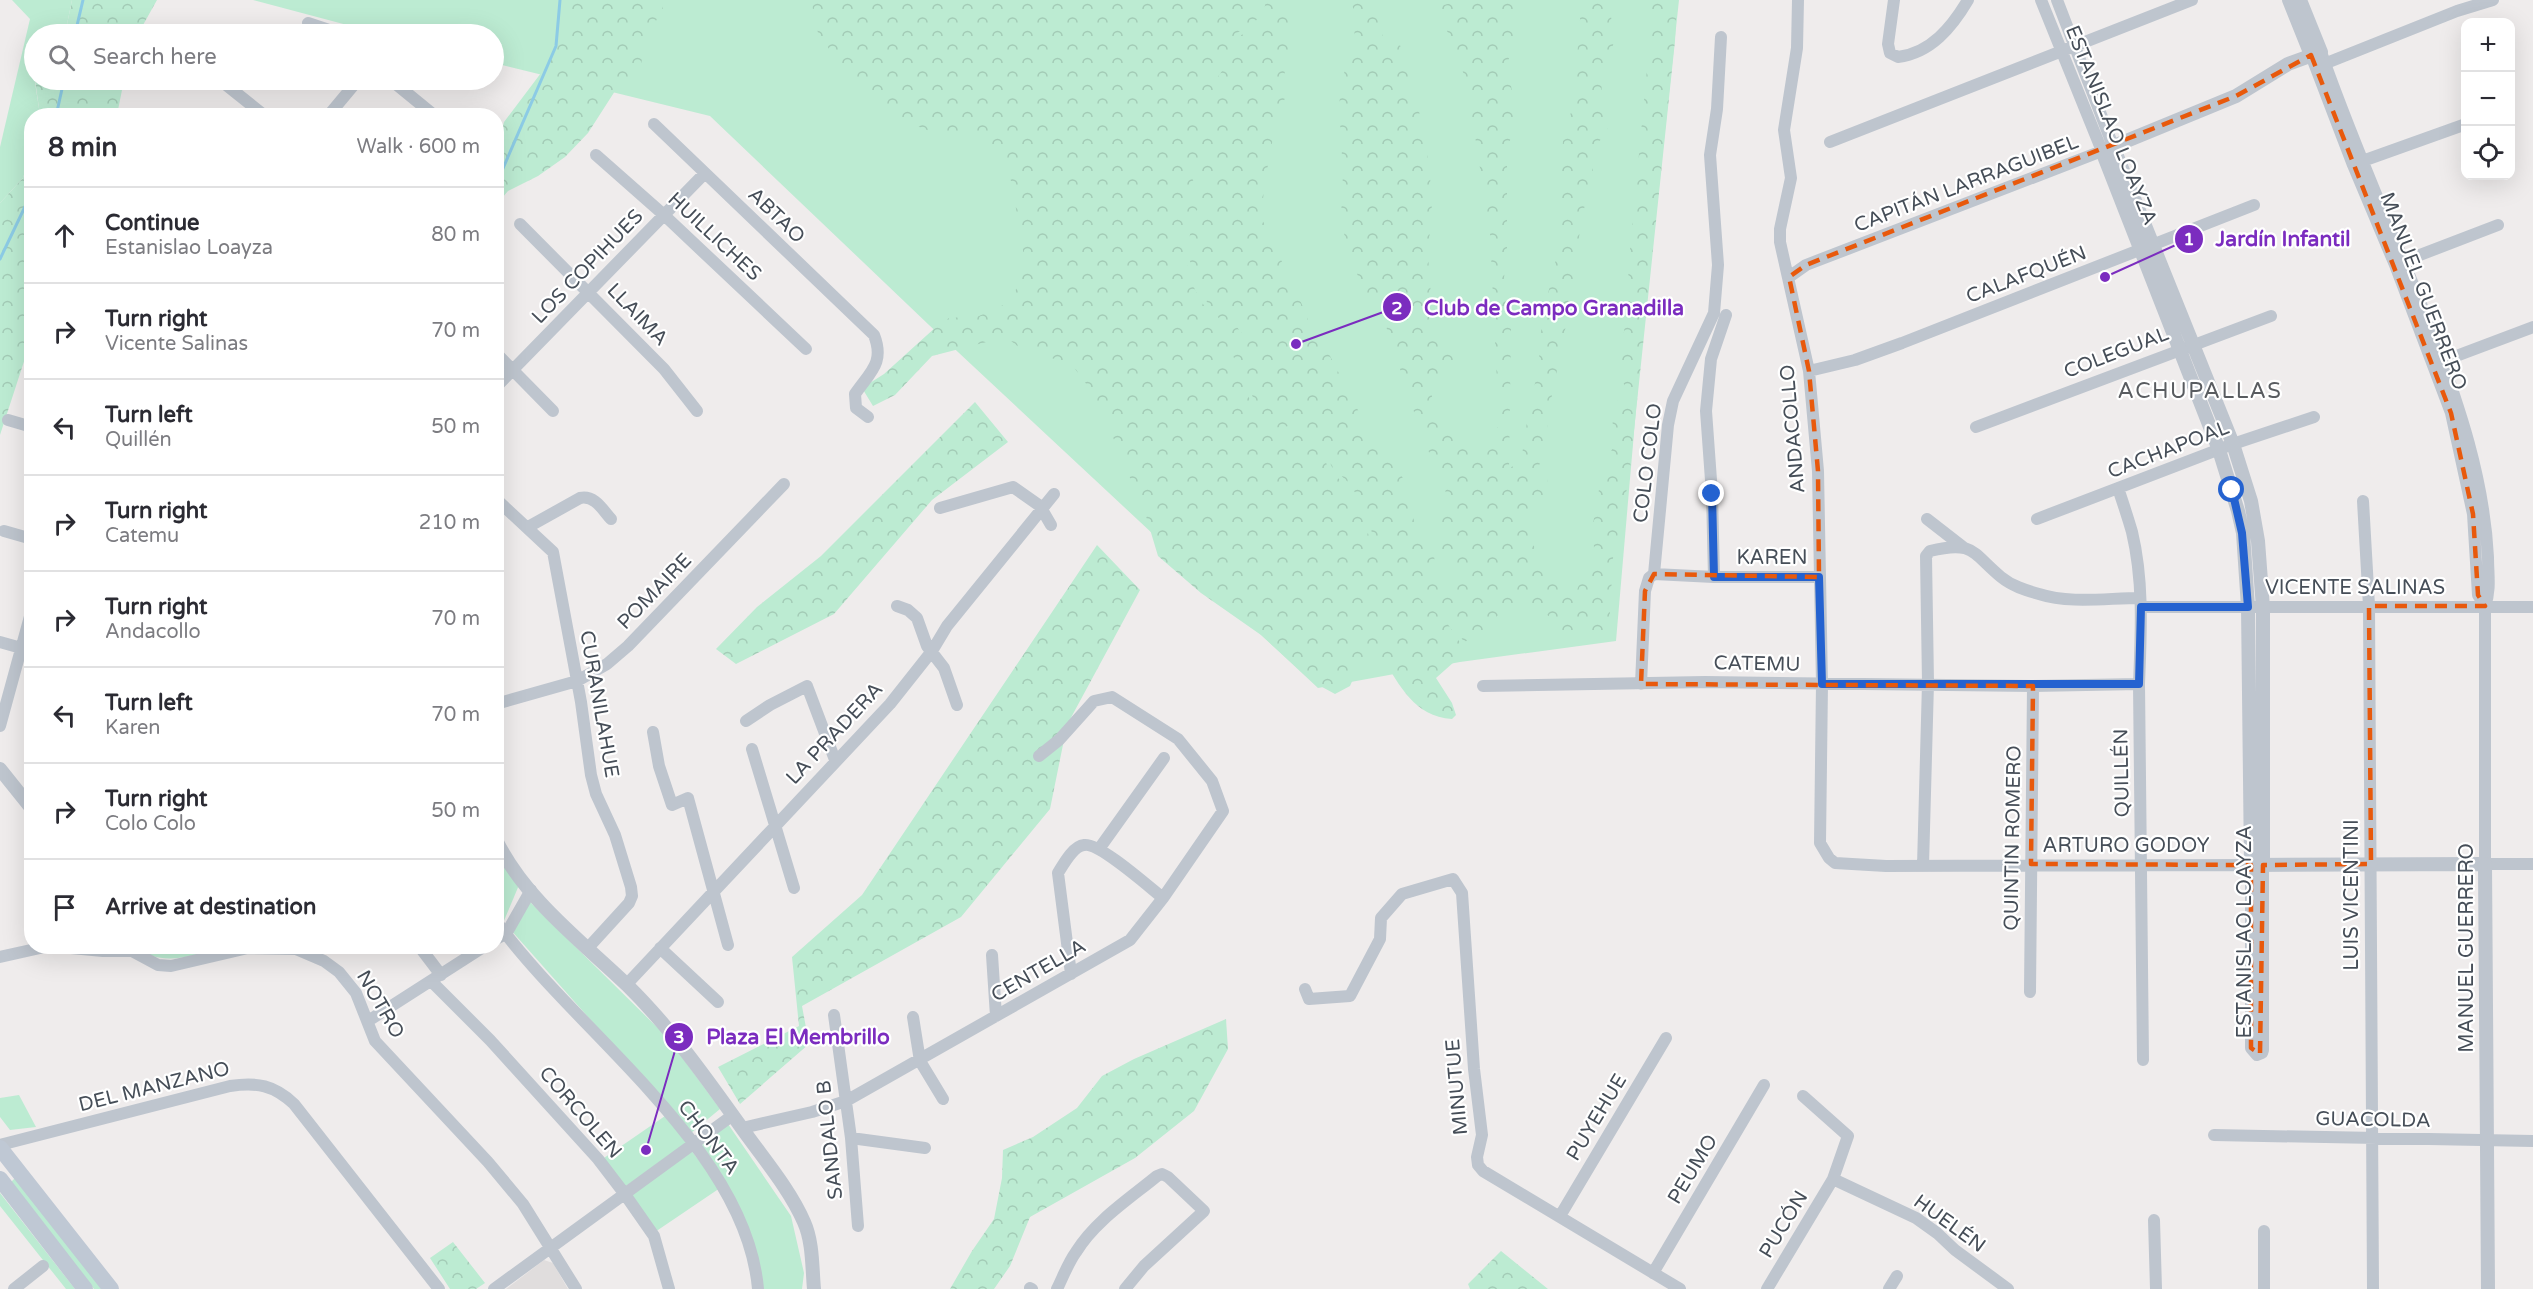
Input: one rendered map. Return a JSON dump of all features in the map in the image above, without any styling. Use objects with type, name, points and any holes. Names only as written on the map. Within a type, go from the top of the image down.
[{"type":"main road","points":[[0,1147],[111,1289]]},
{"type":"main road","points":[[0,1179],[85,1289]]},
{"type":"street","name":"ANDACOLLO","points":[[1798,0],[1797,48],[1784,130],[1791,178],[1780,230],[1809,371],[1818,471],[1822,684],[1820,843],[1829,858]]},
{"type":"street","points":[[1894,0],[1888,44],[1890,52],[1898,57],[1929,45],[1942,36],[1968,0]]},
{"type":"street","name":"ESTANISLAO LOAYZA","points":[[2041,0],[2062,53],[2107,149],[2147,248],[2193,344],[2233,444],[2246,482],[2254,520],[2257,865],[2263,1050],[2257,1055],[2251,1048],[2257,865]]},
{"type":"street","name":"ESTANISLAO LOAYZA","points":[[2057,0],[2107,149]]},
{"type":"street","points":[[1830,142],[2075,48],[2192,0]]},
{"type":"street","name":"MANUEL GUERRERO","points":[[2289,0],[2318,60]]},
{"type":"street","name":"MANUEL GUERRERO","points":[[2300,0],[2318,60],[2438,363],[2459,443],[2473,514],[2478,595],[2485,606],[2488,1289]]},
{"type":"street","name":"CAPITÁN LARRAGUIBEL","points":[[1789,277],[1806,266],[2107,149],[2236,96],[2288,64],[2318,60],[2493,0]]},
{"type":"street","name":"COLO COLO","points":[[1641,684],[1646,591],[1648,578],[1654,574],[1670,417],[1680,386],[1714,313],[1716,298],[1718,265],[1710,155],[1720,70],[1721,37]]},
{"type":"street","points":[[232,90],[255,108]]},
{"type":"street","points":[[335,108],[350,90]]},
{"type":"street","points":[[403,90],[425,108]]},
{"type":"street","name":"ABTAO","points":[[654,124],[874,335],[878,347],[878,360],[855,394],[856,408],[868,417]]},
{"type":"street","points":[[2358,163],[2461,126]]},
{"type":"street","name":"HUILLICHES","points":[[596,155],[664,215],[806,348]]},
{"type":"street","name":"LOS COPIHUES","points":[[504,379],[705,173]]},
{"type":"street","name":"CALAFQUÉN","points":[[1809,371],[1855,360],[1902,343],[2254,206]]},
{"type":"street","name":"LLAIMA","points":[[520,224],[664,369],[697,411]]},
{"type":"street","points":[[2400,263],[2498,225]]},
{"type":"street","name":"ESTANISLAO LOAYZA","points":[[2147,248],[2179,349],[2219,450],[2232,490],[2256,608]]},
{"type":"street","points":[[1714,577],[1712,494],[1706,411],[1711,358],[1726,315]]},
{"type":"street","name":"COLEGUAL","points":[[1976,427],[2271,316]]},
{"type":"street","points":[[2438,363],[2533,327]]},
{"type":"street","points":[[504,361],[553,411]]},
{"type":"street","name":"CACHAPOAL","points":[[2037,519],[2233,444],[2314,417]]},
{"type":"street","points":[[8,420],[24,425]]},
{"type":"street","name":"POMAIRE","points":[[504,702],[577,681],[607,664],[628,646],[784,484]]},
{"type":"street","points":[[940,508],[1013,487],[1041,508],[1051,525]]},
{"type":"street","name":"QUILLÉN","points":[[2118,488],[2132,534],[2140,602],[2143,1060]]},
{"type":"street","name":"LA PRADERA","points":[[626,985],[890,704],[932,651],[947,626],[1054,494]]},
{"type":"street","points":[[504,505],[528,527],[587,496],[593,499],[611,519]]},
{"type":"street","name":"LUIS VICENTINI","points":[[2363,501],[2369,606],[2373,1289]]},
{"type":"street","name":"VICENTE SALINAS","points":[[1927,519],[1966,548],[1974,550],[2001,577],[2017,588],[2065,599],[2256,608],[2533,607]]},
{"type":"street","name":"CURANILAHUE","points":[[528,527],[553,552],[577,681],[591,775],[596,794],[615,835],[632,896],[629,903],[587,949]]},
{"type":"street","points":[[4,531],[24,537]]},
{"type":"street","points":[[1923,866],[1928,683],[1926,556],[1930,550],[1935,549],[1966,548]]},
{"type":"street","name":"KAREN","points":[[1654,574],[1714,577],[1819,577]]},
{"type":"street","points":[[897,606],[908,610],[917,618],[924,641],[944,668],[957,705]]},
{"type":"street","points":[[0,642],[24,648]]},
{"type":"street","points":[[0,726],[24,655]]},
{"type":"street","name":"CATEMU","points":[[1483,686],[2139,684]]},
{"type":"street","points":[[746,721],[770,705],[807,686],[835,760]]},
{"type":"street","name":"QUINTIN ROMERO","points":[[2030,992],[2033,686]]},
{"type":"street","name":"CENTELLA","points":[[742,1128],[812,1112],[846,1101],[1130,940],[1163,898],[1223,810],[1212,781],[1178,739],[1112,697],[1094,701],[1059,740],[1039,756]]},
{"type":"street","points":[[653,732],[659,766],[672,805],[688,798],[729,945]]},
{"type":"street","points":[[752,749],[794,888]]},
{"type":"street","points":[[1099,849],[1164,758]]},
{"type":"street","points":[[0,769],[24,798]]},
{"type":"street","points":[[1071,974],[1058,873],[1078,847],[1084,844],[1099,849],[1163,898]]},
{"type":"street","points":[[504,854],[531,890],[587,949],[626,985],[675,1038],[742,1128],[804,1222],[810,1246],[814,1289]]},
{"type":"street","name":"ARTURO GODOY","points":[[1829,858],[1835,863],[1923,866],[2533,864]]},
{"type":"street","name":"MINUTUE","points":[[1305,989],[1309,999],[1350,996],[1380,939],[1381,918],[1402,894],[1453,879],[1462,893],[1474,1069],[1482,1135],[1477,1157],[1478,1165],[1483,1171],[1680,1289]]},
{"type":"street","points":[[504,932],[531,890]]},
{"type":"street","name":"CHONTA","points":[[504,940],[694,1143],[732,1202],[757,1272],[758,1289]]},
{"type":"street","points":[[660,948],[718,1002]]},
{"type":"street","name":"NOTRO","points":[[0,957],[24,952]]},
{"type":"street","name":"NOTRO","points":[[140,954],[158,964],[171,966],[220,954]]},
{"type":"street","name":"NOTRO","points":[[308,954],[324,961],[348,982],[356,993],[375,1041],[489,1162],[523,1204],[576,1289]]},
{"type":"street","name":"CORCOLEN","points":[[422,954],[436,978],[598,1159],[624,1193],[654,1236],[669,1289]]},
{"type":"street","points":[[368,1021],[473,954]]},
{"type":"street","points":[[992,955],[996,1016]]},
{"type":"street","name":"SANDALO B","points":[[834,1015],[851,1138],[858,1226]]},
{"type":"street","points":[[913,1017],[920,1061],[943,1099]]},
{"type":"street","name":"PUYEHUE","points":[[1560,1216],[1666,1038]]},
{"type":"street","name":"DEL MANZANO","points":[[0,1147],[230,1086],[256,1083],[276,1089],[294,1104],[439,1289]]},
{"type":"street","name":"PEUMO","points":[[1653,1273],[1764,1085]]},
{"type":"street","name":"PUCÓN","points":[[1767,1289],[1833,1179],[1848,1136],[1803,1096]]},
{"type":"street","points":[[494,1289],[732,1115]]},
{"type":"street","name":"GUACOLDA","points":[[2214,1135],[2533,1141]]},
{"type":"street","points":[[851,1138],[925,1148]]},
{"type":"street","points":[[1057,1289],[1084,1240],[1162,1174],[1204,1211],[1144,1266],[1125,1289]]},
{"type":"street","name":"HUELÉN","points":[[1833,1179],[1916,1218],[2008,1289]]},
{"type":"street","points":[[2154,1220],[2156,1289]]},
{"type":"street","points":[[2264,1231],[2265,1289]]},
{"type":"street","points":[[14,1289],[43,1266]]},
{"type":"street","points":[[1890,1289],[1897,1276]]},
{"type":"highlighted area","points":[[2311,55],[2451,413],[2473,514],[2478,595],[2485,606],[2369,606],[2371,864],[2263,865],[2260,1054],[2251,1048],[2251,865],[2031,864],[2033,686],[1641,684],[1645,591],[1654,574],[1819,577],[1818,471],[1809,371],[1789,277],[1806,265],[2236,96]]},
{"type":"shaded area","points":[[544,1260],[553,1263],[568,1289],[506,1289]]},
{"type":"green space","points":[[12,0],[72,0],[67,24],[29,24],[30,19]]},
{"type":"green space","points":[[72,0],[157,0],[144,24],[67,24]]},
{"type":"green space","points":[[253,0],[1679,0],[1640,363],[1616,641],[1460,662],[1318,688],[929,325],[710,116],[504,65],[504,24],[343,24]]},
{"type":"green space","points":[[570,0],[661,0],[663,9],[647,36],[641,64],[615,91],[588,133],[565,157],[538,176],[508,191],[504,196],[504,122],[544,69],[573,13]]},
{"type":"green space","points":[[811,0],[1262,0],[1258,19],[1234,35],[1226,58],[1214,74],[1188,79],[1183,104],[1183,158],[1196,187],[1200,207],[1190,220],[1187,235],[1189,274],[1199,297],[1213,318],[1222,328],[1234,323],[1243,335],[1229,356],[1262,425],[1274,432],[1296,429],[1315,440],[1329,469],[1346,486],[1360,507],[1374,553],[1424,603],[1445,620],[1463,647],[1454,662],[1436,678],[1452,703],[1456,715],[1452,719],[1439,717],[1418,706],[1402,689],[1382,657],[1361,661],[1350,686],[1335,694],[1313,682],[1261,635],[1201,593],[1158,556],[1146,516],[1107,423],[1087,385],[1070,362],[1026,353],[1006,337],[932,356],[895,395],[873,406],[862,388],[884,374],[949,318],[979,316],[1010,302],[1026,268],[1012,185],[1003,151],[973,136],[940,135],[891,116],[852,82],[818,33]]},
{"type":"green space","points":[[1266,0],[1284,0],[1291,17],[1286,29],[1294,41],[1283,58],[1287,92],[1275,127],[1261,217],[1305,311],[1313,335],[1330,356],[1377,447],[1395,462],[1408,489],[1417,537],[1434,556],[1438,583],[1450,586],[1461,579],[1458,567],[1437,546],[1440,513],[1446,489],[1436,471],[1415,415],[1385,323],[1360,281],[1347,249],[1341,217],[1343,174],[1339,104],[1347,56],[1354,39],[1356,13],[1349,0],[1370,0],[1370,8],[1380,23],[1383,38],[1403,47],[1414,67],[1407,93],[1419,111],[1429,164],[1432,203],[1428,255],[1433,324],[1456,351],[1461,364],[1451,380],[1431,385],[1431,393],[1436,409],[1457,436],[1463,441],[1483,441],[1499,426],[1503,408],[1497,383],[1490,233],[1467,84],[1453,42],[1434,7],[1466,0],[1520,0],[1514,22],[1517,37],[1508,61],[1516,125],[1507,148],[1507,247],[1503,289],[1511,327],[1509,470],[1522,455],[1530,402],[1538,372],[1542,320],[1559,246],[1559,188],[1563,141],[1573,105],[1581,7],[1589,0],[1597,0],[1611,16],[1614,42],[1602,80],[1601,100],[1609,123],[1606,133],[1593,149],[1593,170],[1581,222],[1571,300],[1539,466],[1547,479],[1549,493],[1527,523],[1533,544],[1544,563],[1576,592],[1594,549],[1593,524],[1601,478],[1614,444],[1612,412],[1625,387],[1617,366],[1630,289],[1628,271],[1650,37],[1648,0],[1677,0],[1675,41],[1629,478],[1613,558],[1609,629],[1570,638],[1551,618],[1527,599],[1505,607],[1481,635],[1464,642],[1448,617],[1426,600],[1378,551],[1363,505],[1349,483],[1332,467],[1318,437],[1297,425],[1274,428],[1265,422],[1233,356],[1248,335],[1235,318],[1223,323],[1204,297],[1191,267],[1190,236],[1195,221],[1204,208],[1200,186],[1187,158],[1187,105],[1191,83],[1217,78],[1230,60],[1237,38],[1262,21]]},
{"type":"green space","points":[[24,45],[24,90],[36,90],[39,108],[24,108],[24,175],[0,203],[0,147]]},
{"type":"green space","points":[[36,90],[122,90],[118,108],[39,108]]},
{"type":"green space","points":[[24,175],[24,361],[0,435],[0,203]]},
{"type":"green space","points":[[975,402],[1008,442],[932,500],[834,614],[736,664],[716,649],[757,607],[821,556]]},
{"type":"green space","points":[[1097,545],[1140,590],[1067,725],[1050,809],[961,917],[802,1006],[809,1044],[740,1104],[718,1067],[799,1026],[792,957],[862,895]]},
{"type":"green space","points":[[504,863],[519,885],[504,921]]},
{"type":"green space","points":[[526,898],[668,1038],[720,1109],[691,1133],[510,929]]},
{"type":"green space","points":[[147,954],[197,954],[179,958]]},
{"type":"green space","points":[[1226,1019],[1228,1049],[1194,1111],[1135,1158],[1030,1217],[1010,1266],[994,1289],[950,1289],[994,1219],[1002,1178],[1003,1150],[1033,1137],[1077,1108],[1102,1076],[1134,1059]]},
{"type":"green space","points":[[19,1095],[36,1127],[10,1130],[0,1117],[0,1098]]},
{"type":"green space","points":[[665,1116],[688,1143],[623,1188],[604,1158]]},
{"type":"green space","points":[[728,1124],[791,1216],[804,1273],[802,1289],[760,1289],[759,1270],[703,1151],[702,1141]]},
{"type":"green space","points":[[691,1150],[720,1188],[655,1232],[630,1194]]},
{"type":"green space","points":[[16,1177],[104,1289],[94,1289],[11,1182]]},
{"type":"green space","points":[[0,1193],[75,1289],[66,1289],[0,1206]]},
{"type":"green space","points":[[453,1242],[485,1283],[476,1289],[450,1289],[430,1258]]},
{"type":"green space","points":[[1501,1251],[1548,1289],[1470,1289],[1468,1284]]},
{"type":"waterway","points":[[77,24],[83,0]]},
{"type":"waterway","points":[[504,166],[556,46],[560,0]]},
{"type":"waterway","points":[[58,108],[62,90]]},
{"type":"waterway","points":[[0,259],[24,209]]},
{"type":"place","name":"Jardín Infantil","points":[[2105,277]]},
{"type":"place","name":"Club de Campo Granadilla","points":[[1296,344]]},
{"type":"place","name":"Plaza El Membrillo","points":[[646,1150]]},
{"type":"district","name":"ACHUPALLAS","points":[[2200,390]]},
{"type":"route","points":[[1712,494],[1714,577],[1819,577],[1822,684],[1928,683],[2033,686],[2139,684],[2141,607],[2248,607],[2242,533],[2232,490]]}]
